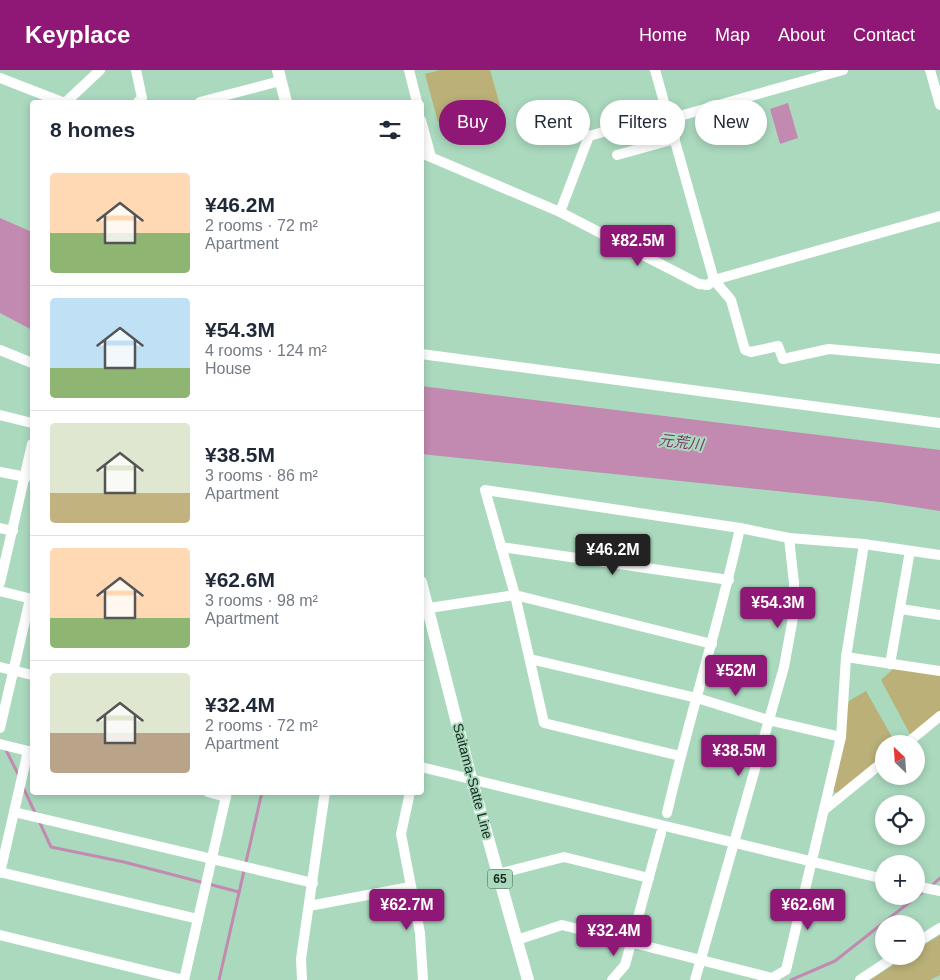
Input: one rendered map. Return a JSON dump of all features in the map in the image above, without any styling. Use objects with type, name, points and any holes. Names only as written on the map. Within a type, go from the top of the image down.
[{"type":"main road","points":[[279,75],[285,100]]},
{"type":"main road","name":"Saitama-Satte Line","points":[[425,604],[471,778],[528,980]]},
{"type":"street","points":[[68,100],[100,70]]},
{"type":"street","points":[[136,70],[142,98],[140,100]]},
{"type":"street","points":[[408,70],[416,100]]},
{"type":"street","points":[[655,70],[664,100]]},
{"type":"street","points":[[685,114],[843,70]]},
{"type":"street","points":[[930,70],[939,101]]},
{"type":"street","points":[[206,100],[279,75]]},
{"type":"street","points":[[0,78],[57,100]]},
{"type":"street","points":[[560,212],[589,136],[600,133]]},
{"type":"street","points":[[424,141],[426,155],[560,212],[699,284],[708,285],[714,280],[940,216]]},
{"type":"street","points":[[617,155],[653,145]]},
{"type":"street","points":[[677,145],[714,280],[731,300],[745,350],[751,352],[778,346],[783,359],[829,349],[940,359]]},
{"type":"street","points":[[0,350],[30,361]]},
{"type":"street","points":[[424,354],[940,423]]},
{"type":"street","points":[[0,415],[30,422]]},
{"type":"street","points":[[0,583],[30,455]]},
{"type":"street","points":[[0,472],[26,477]]},
{"type":"street","points":[[680,756],[544,723],[515,595],[485,490],[740,528],[789,538],[864,544],[940,555]]},
{"type":"street","points":[[0,528],[13,531]]},
{"type":"street","points":[[667,813],[680,756],[729,580],[740,528]]},
{"type":"street","points":[[695,980],[784,667],[794,612],[794,583],[789,538]]},
{"type":"street","points":[[517,940],[562,925],[701,958],[772,978],[786,970],[841,737],[846,657],[864,544]]},
{"type":"street","points":[[501,548],[729,580]]},
{"type":"street","points":[[890,664],[910,551]]},
{"type":"street","points":[[0,591],[30,599]]},
{"type":"street","points":[[425,604],[515,595],[712,644]]},
{"type":"street","points":[[0,728],[30,603]]},
{"type":"street","points":[[901,609],[940,615]]},
{"type":"street","points":[[846,657],[940,671]]},
{"type":"street","points":[[530,659],[697,698],[768,720],[841,737]]},
{"type":"street","points":[[0,667],[30,674]]},
{"type":"street","points":[[917,735],[940,716]]},
{"type":"street","points":[[0,744],[30,752],[0,873],[198,919]]},
{"type":"street","points":[[424,768],[875,876]]},
{"type":"street","points":[[825,809],[875,768]]},
{"type":"street","points":[[0,935],[184,980],[226,795]]},
{"type":"street","points":[[302,980],[301,959],[326,795]]},
{"type":"street","points":[[409,795],[401,834],[420,933],[424,980]]},
{"type":"street","points":[[14,812],[313,882]]},
{"type":"street","points":[[612,980],[625,965],[661,833]]},
{"type":"street","points":[[498,874],[564,857],[649,878]]},
{"type":"street","points":[[309,906],[410,887]]},
{"type":"street","points":[[925,888],[940,891]]},
{"type":"street","points":[[925,937],[940,928]]},
{"type":"street","points":[[860,980],[882,965]]},
{"type":"shaded area","points":[[440,70],[490,70],[499,100],[439,100],[438,122],[425,74]]},
{"type":"shaded area","points":[[893,669],[940,675],[940,713],[910,735],[881,680]]},
{"type":"shaded area","points":[[866,691],[891,735],[875,735],[875,765],[838,794],[832,790],[849,701]]},
{"type":"shaded area","points":[[940,935],[940,975],[930,980],[870,980],[893,965],[925,965],[925,944]]},
{"type":"water","points":[[788,103],[798,138],[780,144],[770,109]]},
{"type":"water","points":[[0,218],[30,231],[30,329],[0,313]]},
{"type":"water","name":"元荒川","points":[[424,386],[940,450],[940,511],[881,502],[424,454]]},
{"type":"waterway","points":[[5,748],[19,776]]},
{"type":"waterway","points":[[23,787],[36,815]]},
{"type":"waterway","points":[[219,980],[261,795]]},
{"type":"waterway","points":[[39,821],[51,847],[124,862],[239,892]]},
{"type":"waterway","points":[[930,887],[940,878]]},
{"type":"waterway","points":[[791,980],[835,961],[906,905]]}]
